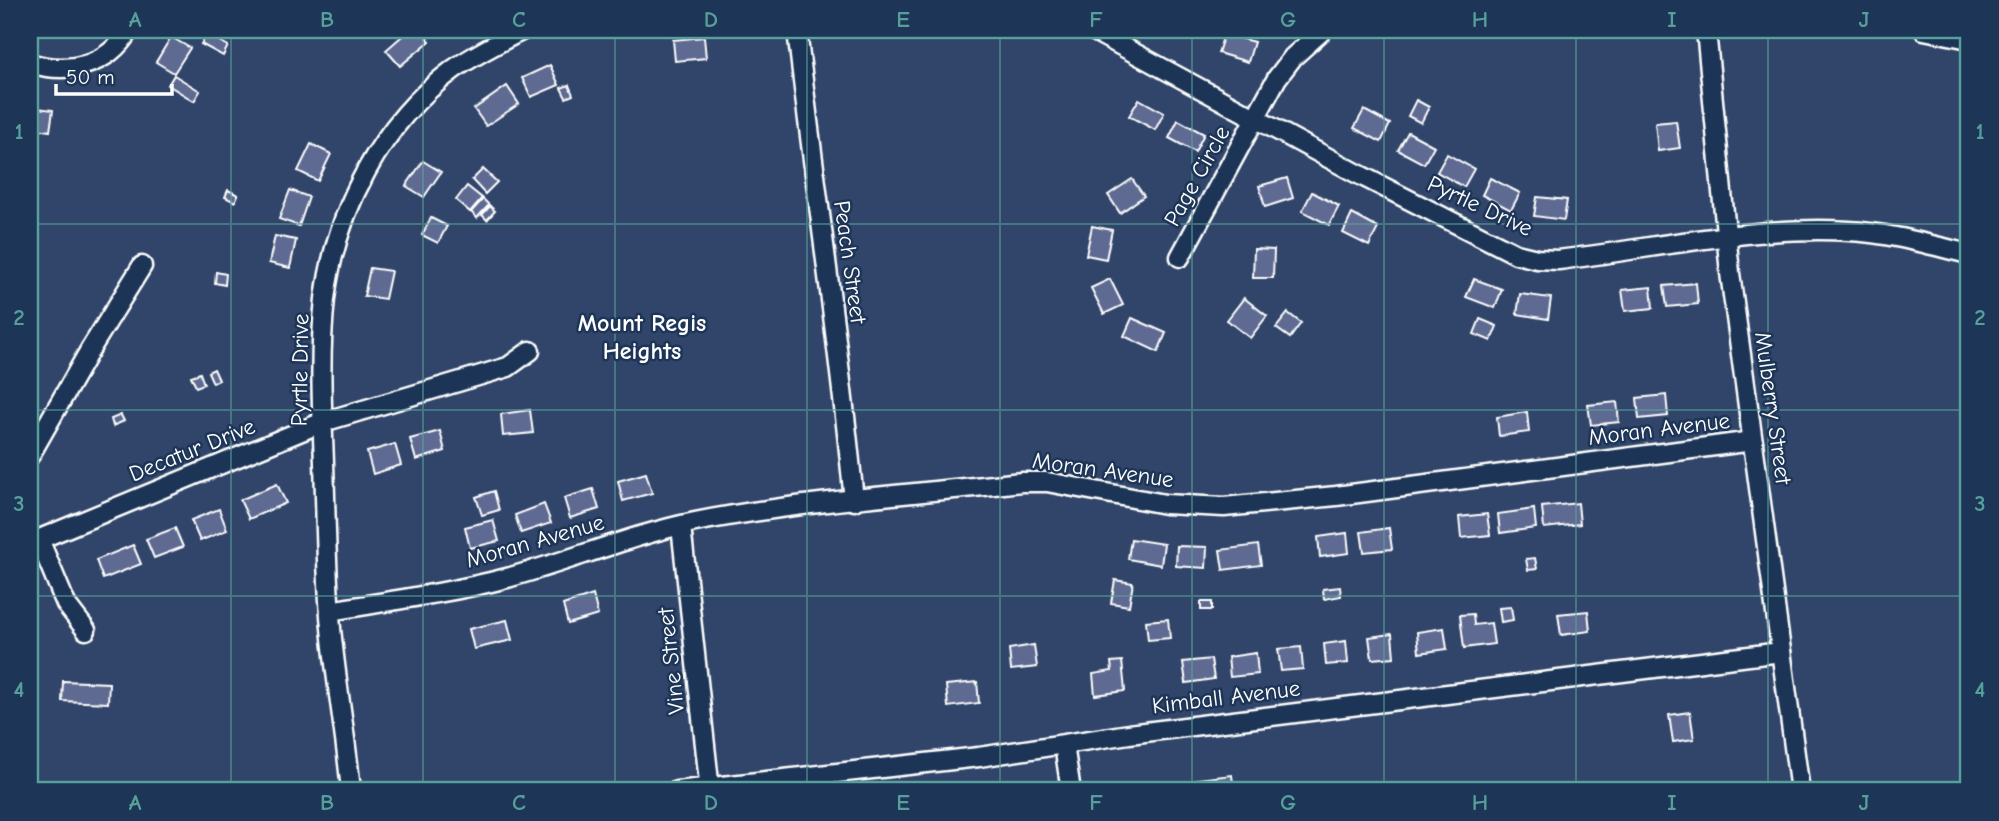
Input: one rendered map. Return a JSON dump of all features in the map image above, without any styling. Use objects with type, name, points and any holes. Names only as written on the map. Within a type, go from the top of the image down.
[{"type":"street","points":[[30,63],[45,68],[78,68],[110,53],[123,41],[129,30]]},
{"type":"street","name":"Pyrtle Drive","points":[[351,791],[330,611],[323,422],[321,344],[333,253],[367,168],[394,128],[443,78],[483,50],[523,30]]},
{"type":"street","name":"Peach Street","points":[[797,30],[820,230],[845,401],[855,501]]},
{"type":"street","name":"Pyrtle Drive","points":[[1092,30],[1452,223],[1516,254],[1558,260],[1727,237],[1816,230],[1885,235],[1969,254]]},
{"type":"street","name":"Page Circle","points":[[1180,257],[1277,78],[1293,57],[1323,30]]},
{"type":"street","name":"Mulberry Street","points":[[1706,30],[1727,237],[1800,791]]},
{"type":"street","points":[[1924,30],[1969,39]]},
{"type":"street","points":[[30,455],[142,266]]},
{"type":"street","name":"Decatur Drive","points":[[34,541],[323,422],[508,367],[530,351]]},
{"type":"street","name":"Moran Avenue","points":[[330,611],[469,587],[508,578],[681,526],[796,507],[1034,482],[1177,505],[1224,507],[1336,496],[1753,441]]},
{"type":"street","name":"Vine Street","points":[[681,526],[709,789]]},
{"type":"street","points":[[34,541],[66,604],[86,630]]},
{"type":"street","name":"Kimball Avenue","points":[[677,791],[1064,746],[1129,734],[1781,652]]},
{"type":"street","points":[[1064,746],[1071,791]]},
{"type":"building","points":[[409,30],[421,30],[430,41],[400,66],[386,50]]},
{"type":"building","points":[[207,34],[228,46],[223,56],[201,44]]},
{"type":"building","points":[[1224,34],[1254,42],[1248,62],[1218,53]]},
{"type":"building","points":[[171,37],[190,48],[174,73],[156,62]]},
{"type":"building","points":[[704,37],[706,58],[675,61],[673,40]]},
{"type":"building","points":[[550,65],[559,85],[531,97],[522,78]]},
{"type":"building","points":[[174,75],[200,91],[194,101],[168,85]]},
{"type":"building","points":[[569,85],[573,95],[566,98],[561,88]]},
{"type":"building","points":[[507,86],[519,104],[486,126],[474,109]]},
{"type":"building","points":[[1139,99],[1164,113],[1155,130],[1129,116]]},
{"type":"building","points":[[1416,100],[1429,107],[1421,123],[1408,116]]},
{"type":"building","points":[[30,107],[53,110],[50,131],[30,128]]},
{"type":"building","points":[[1364,110],[1390,124],[1381,142],[1354,128]]},
{"type":"building","points":[[1178,120],[1204,134],[1195,152],[1169,138]]},
{"type":"building","points":[[1676,121],[1680,148],[1658,151],[1655,123]]},
{"type":"building","points":[[1408,132],[1434,146],[1424,164],[1398,150]]},
{"type":"building","points":[[311,144],[331,154],[318,181],[298,171]]},
{"type":"building","points":[[1447,154],[1474,169],[1464,187],[1437,172]]},
{"type":"building","points":[[423,161],[441,172],[424,197],[406,186]]},
{"type":"building","points":[[483,169],[497,182],[485,194],[472,180]]},
{"type":"building","points":[[1287,178],[1293,198],[1265,207],[1259,186]]},
{"type":"building","points":[[1490,178],[1520,193],[1511,210],[1482,195]]},
{"type":"building","points":[[1132,179],[1144,196],[1120,213],[1108,195]]},
{"type":"building","points":[[467,186],[482,198],[470,212],[456,200]]},
{"type":"building","points":[[228,190],[238,195],[235,202],[225,197]]},
{"type":"building","points":[[290,190],[309,197],[299,226],[279,219]]},
{"type":"building","points":[[1312,192],[1339,206],[1329,225],[1302,211]]},
{"type":"building","points":[[1537,197],[1567,200],[1564,220],[1534,216]]},
{"type":"building","points":[[483,199],[489,205],[477,218],[471,212]]},
{"type":"building","points":[[490,206],[495,211],[487,220],[482,215]]},
{"type":"building","points":[[1352,214],[1378,228],[1369,246],[1343,233]]},
{"type":"building","points":[[431,218],[447,226],[438,243],[422,235]]},
{"type":"building","points":[[1092,226],[1112,230],[1106,259],[1086,255]]},
{"type":"building","points":[[275,236],[296,240],[290,268],[269,263]]},
{"type":"building","points":[[1254,249],[1274,250],[1273,278],[1253,278]]},
{"type":"building","points":[[370,268],[391,271],[385,299],[364,296]]},
{"type":"building","points":[[216,272],[226,274],[225,285],[215,283]]},
{"type":"building","points":[[1110,279],[1123,305],[1104,314],[1091,288]]},
{"type":"building","points":[[1474,279],[1502,289],[1495,308],[1466,297]]},
{"type":"building","points":[[1696,283],[1698,304],[1667,307],[1664,286]]},
{"type":"building","points":[[1651,287],[1653,308],[1625,311],[1622,290]]},
{"type":"building","points":[[1520,294],[1551,298],[1548,319],[1517,314]]},
{"type":"building","points":[[1244,298],[1267,316],[1250,338],[1227,320]]},
{"type":"building","points":[[1288,313],[1301,323],[1290,338],[1276,328]]},
{"type":"building","points":[[1132,318],[1166,333],[1158,352],[1124,336]]},
{"type":"building","points":[[1480,319],[1497,326],[1491,341],[1474,334]]},
{"type":"building","points":[[214,369],[219,380],[213,383],[208,372]]},
{"type":"building","points":[[200,373],[204,384],[196,387],[191,376]]},
{"type":"building","points":[[1666,395],[1668,416],[1639,419],[1637,398]]},
{"type":"building","points":[[1617,402],[1619,422],[1591,425],[1588,405]]},
{"type":"building","points":[[530,410],[533,433],[503,436],[501,414]]},
{"type":"building","points":[[1527,412],[1529,432],[1499,436],[1497,417]]},
{"type":"building","points":[[121,415],[124,421],[113,426],[111,419]]},
{"type":"building","points":[[440,431],[445,451],[416,460],[410,439]]},
{"type":"building","points":[[395,444],[401,465],[373,474],[367,452]]},
{"type":"building","points":[[646,473],[652,493],[623,501],[618,481]]},
{"type":"building","points":[[277,484],[286,503],[249,519],[240,500]]},
{"type":"building","points":[[593,489],[599,509],[570,518],[564,498]]},
{"type":"building","points":[[494,491],[499,510],[482,515],[476,497]]},
{"type":"building","points":[[1578,503],[1580,524],[1544,528],[1542,507]]},
{"type":"building","points":[[544,504],[551,523],[521,533],[515,515]]},
{"type":"building","points":[[219,509],[227,530],[200,541],[191,520]]},
{"type":"building","points":[[1534,509],[1536,528],[1500,533],[1498,514]]},
{"type":"building","points":[[1487,514],[1490,535],[1461,538],[1459,517]]},
{"type":"building","points":[[493,520],[499,541],[470,548],[465,527]]},
{"type":"building","points":[[175,528],[183,547],[154,558],[146,539]]},
{"type":"building","points":[[1389,528],[1392,549],[1364,552],[1361,532]]},
{"type":"building","points":[[1347,533],[1349,553],[1320,557],[1318,537]]},
{"type":"building","points":[[1131,539],[1164,544],[1161,565],[1128,559]]},
{"type":"building","points":[[133,545],[141,564],[103,579],[96,560]]},
{"type":"building","points":[[1258,545],[1261,565],[1223,570],[1220,550]]},
{"type":"building","points":[[1177,546],[1207,547],[1206,568],[1176,566]]},
{"type":"building","points":[[1535,558],[1537,569],[1528,570],[1526,559]]},
{"type":"building","points":[[1115,580],[1133,583],[1129,606],[1111,603]]},
{"type":"building","points":[[1340,587],[1341,596],[1324,599],[1323,589]]},
{"type":"building","points":[[593,595],[598,615],[568,624],[563,605]]},
{"type":"building","points":[[1201,602],[1212,602],[1212,610],[1201,610]]},
{"type":"building","points":[[1511,607],[1513,620],[1501,622],[1499,608]]},
{"type":"building","points":[[1588,611],[1590,631],[1561,635],[1558,614]]},
{"type":"building","points":[[1473,614],[1474,625],[1491,623],[1494,644],[1464,648],[1460,615]]},
{"type":"building","points":[[1168,619],[1170,638],[1148,640],[1146,621]]},
{"type":"building","points":[[507,620],[512,640],[474,649],[469,629]]},
{"type":"building","points":[[1444,628],[1447,649],[1419,653],[1417,632]]},
{"type":"building","points":[[1392,634],[1394,657],[1372,659],[1369,637]]},
{"type":"building","points":[[1346,641],[1348,663],[1326,665],[1324,644]]},
{"type":"building","points":[[1034,645],[1037,667],[1011,670],[1009,649]]},
{"type":"building","points":[[1301,647],[1303,669],[1281,671],[1278,649]]},
{"type":"building","points":[[1256,653],[1258,674],[1230,677],[1228,657]]},
{"type":"building","points":[[1211,659],[1214,679],[1186,683],[1183,662]]},
{"type":"building","points":[[1122,661],[1125,691],[1095,695],[1093,674],[1112,671],[1111,662]]},
{"type":"building","points":[[63,681],[109,683],[108,703],[62,701]]},
{"type":"building","points":[[977,682],[979,703],[948,707],[946,685]]},
{"type":"building","points":[[1690,712],[1694,739],[1673,742],[1669,715]]},
{"type":"building","points":[[1232,775],[1234,791],[1199,791],[1197,779]]},
{"type":"district","name":"Mount Regis Heights","points":[[642,337]]}]
